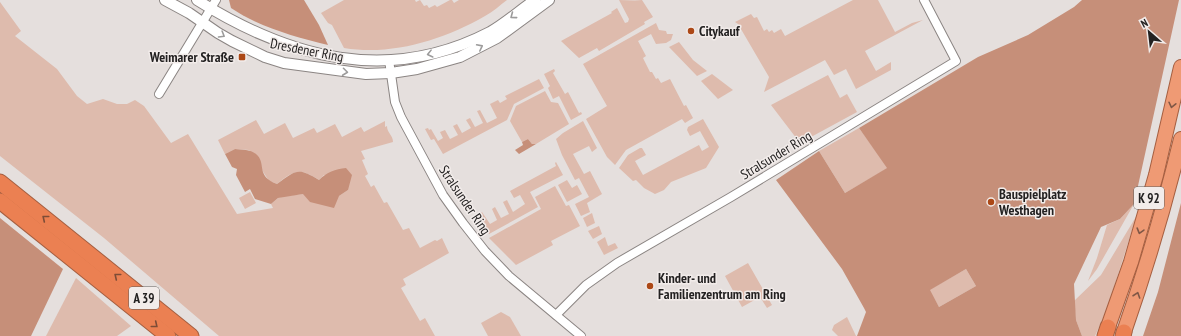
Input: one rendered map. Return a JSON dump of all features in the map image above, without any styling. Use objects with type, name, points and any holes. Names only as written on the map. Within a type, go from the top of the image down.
[{"type":"highway","name":"K 92","points":[[1106,331],[1132,262],[1156,175],[1181,67]]},
{"type":"highway","name":"K 92","points":[[1124,334],[1148,263],[1172,178],[1181,139]]},
{"type":"highway","name":"A 39","points":[[0,182],[191,336]]},
{"type":"highway","name":"A 39","points":[[0,201],[168,336]]},
{"type":"street","name":"Dresdener Ring","points":[[165,0],[189,13],[218,33],[265,57],[284,63],[351,72],[390,73],[424,68],[460,57],[476,50],[508,31],[549,0]]},
{"type":"street","name":"Dresdener Ring","points":[[196,0],[213,4],[258,34],[302,50],[348,59],[389,60],[414,58],[442,51],[467,42],[492,31],[535,0]]},
{"type":"street","name":"Stralsunder Ring","points":[[556,315],[586,285],[617,263],[731,197],[956,61],[924,0]]},
{"type":"street","points":[[159,94],[213,4]]},
{"type":"street","points":[[389,60],[390,73]]},
{"type":"street","name":"Stralsunder Ring","points":[[390,73],[395,102],[401,117],[443,195],[463,224],[511,278],[581,336]]},
{"type":"shaded area","points":[[229,0],[304,0],[319,25],[328,45],[290,35],[253,21],[231,8]]},
{"type":"shaded area","points":[[344,0],[415,0],[416,2],[420,0],[424,6],[427,5],[429,8],[435,5],[437,7],[450,0],[454,3],[459,0],[507,0],[485,16],[469,25],[435,39],[399,48],[362,50],[344,48],[332,25],[328,23],[321,13]]},
{"type":"shaded area","points":[[619,0],[642,0],[653,17],[644,22],[645,24],[599,51],[597,48],[579,58],[561,41],[612,13],[611,12],[617,8],[625,23],[628,22],[629,19]]},
{"type":"shaded area","points":[[853,0],[878,0],[895,32],[912,23],[923,20],[865,51],[876,71],[891,62],[891,70],[856,89],[846,69],[834,75],[825,60],[764,92],[769,77],[738,24],[735,22],[751,14],[754,18],[757,17],[764,31],[767,29],[769,32],[772,30],[774,33],[781,29],[785,36]]},
{"type":"shaded area","points":[[1082,0],[1179,0],[1134,204],[1120,219],[1101,227],[1074,284],[1076,320],[1082,336],[857,336],[866,312],[864,308],[842,269],[776,180],[819,151],[845,193],[887,168],[859,128],[978,57],[1028,35],[1074,7]],"holes":[[[966,269],[976,286],[939,307],[930,290]]]},
{"type":"shaded area","points":[[0,2],[21,31],[15,36],[57,69],[77,96],[87,104],[103,99],[117,104],[127,104],[135,100],[144,106],[171,143],[188,134],[237,214],[273,208],[271,204],[278,198],[284,196],[303,194],[339,196],[348,190],[324,175],[319,180],[302,172],[293,173],[277,184],[269,181],[262,170],[260,161],[249,150],[235,149],[225,154],[218,140],[256,120],[264,134],[285,123],[293,138],[314,128],[317,133],[335,124],[342,137],[361,127],[364,132],[385,121],[385,127],[387,126],[393,142],[361,151],[365,159],[362,160],[368,174],[365,176],[371,187],[374,185],[384,203],[387,202],[403,230],[409,228],[420,248],[442,238],[449,253],[403,279],[406,285],[401,288],[420,321],[425,318],[435,336],[219,336],[104,238],[0,156]]},
{"type":"shaded area","points":[[656,23],[659,30],[666,31],[667,34],[673,34],[671,40],[666,43],[656,44],[651,34],[638,41],[646,56],[643,58],[650,72],[652,72],[656,79],[658,78],[661,83],[670,79],[684,106],[686,105],[693,118],[685,123],[682,119],[626,150],[615,165],[607,157],[586,119],[607,106],[583,64]]},
{"type":"shaded area","points":[[679,42],[693,60],[707,71],[697,76],[669,47]]},
{"type":"shaded area","points":[[554,69],[555,71],[553,73],[565,94],[568,92],[579,113],[581,112],[582,114],[571,120],[559,96],[553,99],[548,88],[550,86],[544,74]]},
{"type":"shaded area","points":[[712,74],[733,90],[718,99],[701,81]]},
{"type":"shaded area","points":[[828,75],[840,98],[847,94],[857,112],[800,143],[771,105]]},
{"type":"shaded area","points":[[539,79],[544,88],[514,104],[507,120],[443,154],[434,139],[431,140],[425,129],[431,129],[438,141],[443,138],[440,132],[445,130],[450,139],[458,135],[453,126],[457,124],[462,133],[471,128],[466,120],[470,118],[475,127],[483,123],[477,111],[480,110],[487,123],[497,118],[490,104],[498,100],[500,103],[507,99],[505,96]]},
{"type":"shaded area","points":[[545,91],[551,102],[558,103],[569,124],[536,144],[532,144],[528,139],[522,142],[510,121],[516,106]]},
{"type":"shaded area","points":[[703,119],[719,147],[706,168],[671,182],[664,190],[655,194],[644,188],[636,180],[633,181],[619,168],[628,155],[640,148],[642,148],[646,155],[635,161],[643,175],[699,145],[702,151],[709,147],[700,131],[690,136],[687,130],[688,127]]},
{"type":"shaded area","points":[[583,121],[597,148],[592,152],[589,146],[573,154],[584,174],[590,171],[602,194],[587,203],[590,212],[581,216],[575,204],[589,197],[579,178],[575,180],[562,155],[556,139]]},
{"type":"shaded area","points":[[859,128],[888,168],[845,193],[819,151]]},
{"type":"shaded area","points":[[528,139],[532,144],[536,144],[519,154],[515,150],[523,145],[522,142]]},
{"type":"shaded area","points":[[235,149],[254,152],[261,161],[266,177],[270,181],[277,184],[293,173],[297,172],[306,173],[319,180],[331,171],[346,168],[352,175],[348,190],[339,196],[334,208],[310,202],[303,194],[278,198],[271,204],[255,199],[250,189],[245,192],[236,175],[237,169],[232,167],[225,154]]},
{"type":"shaded area","points":[[556,162],[563,175],[530,192],[538,207],[489,234],[479,214],[482,212],[490,224],[497,220],[492,209],[495,207],[501,218],[509,214],[503,202],[507,200],[513,212],[525,204],[520,195],[514,198],[510,191],[556,166]]},
{"type":"shaded area","points":[[567,180],[572,188],[577,185],[582,194],[567,202],[558,185]]},
{"type":"shaded area","points":[[555,186],[566,206],[569,205],[580,226],[551,241],[553,245],[516,265],[489,238],[541,209],[535,197]]},
{"type":"shaded area","points":[[250,192],[256,203],[245,209],[239,198]]},
{"type":"shaded area","points":[[1181,203],[1181,336],[1143,336],[1158,292]]},
{"type":"shaded area","points":[[1134,204],[1097,269],[1088,281],[1107,225],[1120,219]]},
{"type":"shaded area","points":[[592,213],[595,223],[587,227],[583,218]]},
{"type":"shaded area","points":[[1137,215],[1107,309],[1095,336],[1082,336],[1076,320],[1074,301],[1101,275]]},
{"type":"shaded area","points":[[0,218],[63,269],[31,336],[0,336]]},
{"type":"shaded area","points":[[599,226],[602,234],[593,239],[588,231]]},
{"type":"shaded area","points":[[605,237],[608,246],[615,243],[618,248],[604,255],[597,242]]},
{"type":"shaded area","points":[[748,263],[772,305],[767,308],[760,297],[742,307],[725,276]]},
{"type":"shaded area","points":[[966,269],[976,286],[939,307],[929,290]]},
{"type":"shaded area","points":[[76,278],[131,326],[117,336],[46,336]]},
{"type":"shaded area","points":[[501,312],[510,317],[521,336],[488,336],[481,323]]},
{"type":"shaded area","points":[[847,317],[856,336],[838,336],[832,330],[834,325]]},
{"type":"place","name":"Citykauf","points":[[691,31]]},
{"type":"place","name":"Weimarer Straße","points":[[242,57]]},
{"type":"place","name":"Bauspielplatz Westhagen","points":[[991,202]]},
{"type":"place","name":"Kinder- und Familienzentrum am Ring","points":[[650,286]]}]
